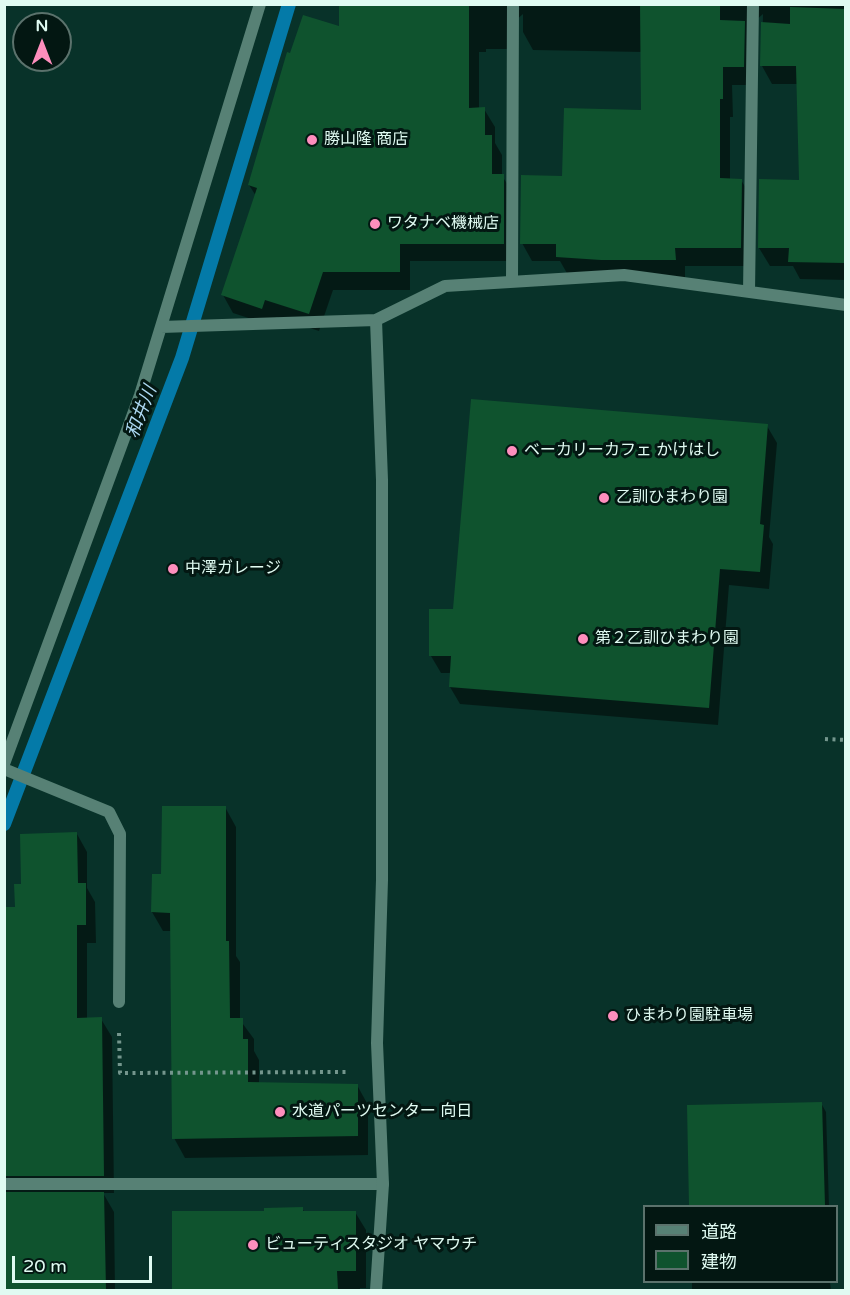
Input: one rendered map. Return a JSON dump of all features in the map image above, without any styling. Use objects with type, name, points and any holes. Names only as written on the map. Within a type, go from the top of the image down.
[{"type":"street","points":[[4,764],[140,396],[260,4]]},
{"type":"street","points":[[512,280],[513,4]]},
{"type":"street","points":[[749,292],[753,4]]},
{"type":"street","points":[[161,327],[376,320],[445,286],[512,280],[624,275],[846,305]]},
{"type":"street","points":[[376,320],[382,480],[382,880],[378,1070],[383,1184],[376,1290]]},
{"type":"street","points":[[4,769],[109,812],[120,834],[119,1002]]},
{"type":"street","points":[[4,1184],[383,1184]]},
{"type":"path","points":[[825,739],[846,740]]},
{"type":"path","points":[[119,1002],[120,1073],[378,1070]]},
{"type":"building","points":[[339,4],[469,4],[469,108],[485,107],[485,135],[492,135],[492,174],[504,174],[504,244],[400,244],[400,272],[323,272],[309,314],[265,300],[262,309],[221,295],[257,188],[248,185],[287,52],[290,53],[303,15],[339,26]]},
{"type":"building","points":[[640,4],[720,4],[720,20],[745,21],[744,67],[723,67],[723,99],[720,99],[720,178],[742,179],[741,248],[675,248],[676,260],[601,260],[556,257],[556,244],[520,244],[521,175],[562,176],[564,108],[641,110]]},
{"type":"building","points":[[790,7],[846,9],[846,263],[788,262],[789,248],[758,248],[759,179],[799,180],[796,66],[760,66],[761,22],[790,24]]},
{"type":"building","points":[[471,399],[768,424],[760,524],[764,525],[760,572],[720,569],[709,708],[449,687],[451,656],[429,656],[429,609],[453,609]]},
{"type":"building","points":[[162,806],[226,806],[226,941],[229,941],[230,1018],[243,1018],[243,1039],[248,1039],[248,1082],[358,1084],[358,1136],[172,1139],[170,913],[151,912],[152,874],[161,874]]},
{"type":"building","points":[[77,832],[78,883],[86,883],[86,925],[77,925],[77,1018],[102,1017],[104,1176],[4,1176],[4,907],[15,907],[14,884],[21,884],[20,834]]},
{"type":"building","points":[[822,1102],[825,1205],[689,1205],[687,1105]]},
{"type":"building","points":[[4,1192],[104,1192],[106,1290],[4,1290]]},
{"type":"building","points":[[303,1207],[303,1211],[356,1211],[356,1271],[337,1271],[338,1290],[172,1290],[172,1211],[264,1211],[264,1208]]},
{"type":"waterway","name":"和井川","points":[[4,824],[182,358],[289,4]]},
{"type":"place","name":"勝山隆 商店","points":[[312,140]]},
{"type":"place","name":"ワタナベ機械店","points":[[375,224]]},
{"type":"place","name":"ベーカリーカフェ かけはし","points":[[512,451]]},
{"type":"place","name":"乙訓ひまわり園","points":[[604,498]]},
{"type":"place","name":"中澤ガレージ","points":[[173,569]]},
{"type":"place","name":"第２乙訓ひまわり園","points":[[583,639]]},
{"type":"place","name":"ひまわり園駐車場","points":[[613,1016]]},
{"type":"place","name":"水道パーツセンター 向日","points":[[280,1112]]},
{"type":"place","name":"ビューティスタジオ ヤマウチ","points":[[253,1245]]}]
